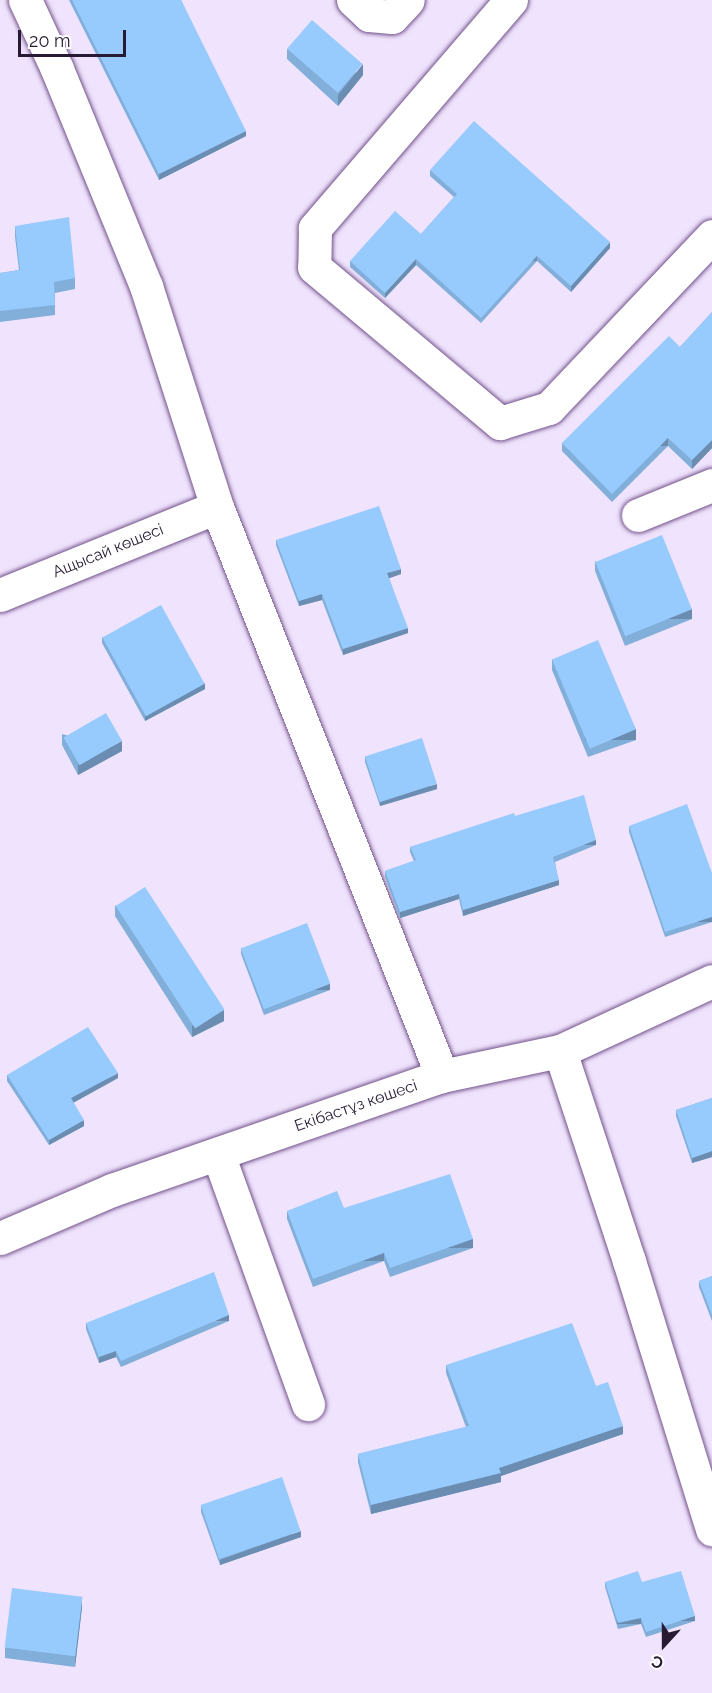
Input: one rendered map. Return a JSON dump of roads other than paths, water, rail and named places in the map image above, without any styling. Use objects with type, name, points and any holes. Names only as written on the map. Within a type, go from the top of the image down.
[{"type":"street","points":[[25,0],[57,69],[146,286],[217,507],[442,1076]]},
{"type":"street","points":[[353,0],[369,15],[392,17],[408,0]]},
{"type":"street","points":[[511,0],[315,228],[314,267],[500,423],[549,408],[712,236]]},
{"type":"street","points":[[638,514],[712,485]]},
{"type":"street","name":"Ащысай көшесі","points":[[0,595],[217,507]]},
{"type":"street","name":"Екібастұз көшесі","points":[[0,1238],[112,1190],[442,1076],[560,1052],[712,981]]},
{"type":"street","points":[[560,1052],[629,1261],[712,1529]]},
{"type":"street","points":[[218,1154],[308,1404]]}]
